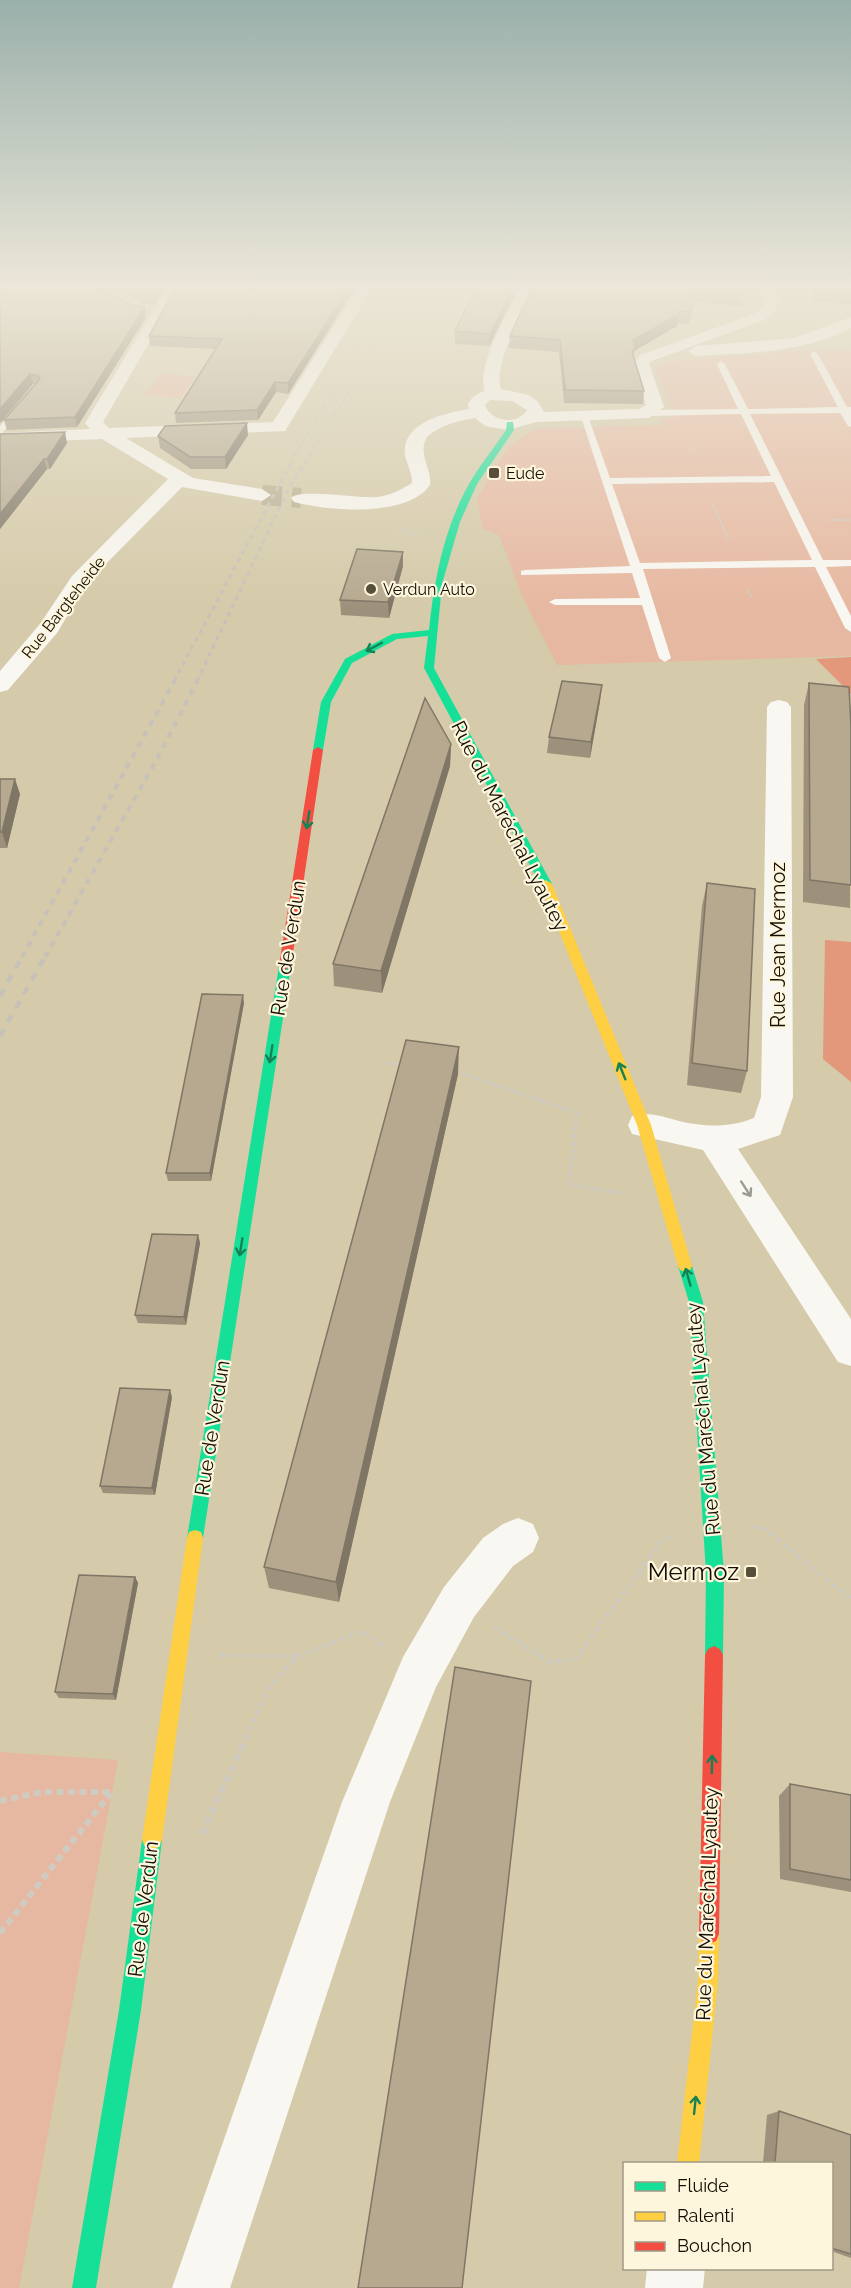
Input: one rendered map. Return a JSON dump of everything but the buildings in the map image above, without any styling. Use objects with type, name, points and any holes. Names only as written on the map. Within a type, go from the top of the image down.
[{"type":"street","points":[[110,395],[94,423],[104,433],[179,479],[198,486],[262,495]]},
{"type":"street","points":[[2,439],[279,427],[299,395]]},
{"type":"street","points":[[477,413],[478,399],[492,395]]},
{"type":"street","points":[[301,498],[371,502],[401,498],[422,485],[423,477],[413,452],[419,436],[429,427],[448,417],[477,413],[489,422],[510,424],[526,422],[533,417],[536,410],[531,404],[507,395]]},
{"type":"street","points":[[533,417],[648,413],[655,407],[651,395]]},
{"type":"street","name":"Rue du Maréchal Lyautey","points":[[510,424],[510,430],[481,470],[458,518],[429,633],[429,668],[553,898],[644,1125],[696,1302],[715,1573],[708,1981],[688,2162]]},
{"type":"street","name":"Rue Bargteheide","points":[[0,686],[49,628],[79,580],[179,479]]},
{"type":"street","name":"Rue de Verdun","points":[[84,2288],[130,2010],[156,1799],[177,1654],[326,702],[348,661],[395,636],[429,633]]},
{"type":"street","name":"Rue Jean Mermoz","points":[[644,1125],[714,1140],[746,1136],[768,1125],[777,1097],[779,707]]},
{"type":"street","points":[[714,1140],[851,1350]]},
{"type":"street","points":[[201,2288],[366,1802],[419,1673],[459,1602],[498,1552],[518,1538]]},
{"type":"street","points":[[674,2288],[676,2270]]},
{"type":"lane","points":[[736,395],[851,628]]},
{"type":"lane","points":[[838,395],[847,410],[851,424]]},
{"type":"lane","points":[[2,439],[29,397]]},
{"type":"lane","points":[[648,413],[847,410]]},
{"type":"lane","points":[[583,416],[665,658]]},
{"type":"lane","points":[[606,481],[777,479]]},
{"type":"lane","points":[[525,573],[738,564],[851,563]]},
{"type":"lane","points":[[555,602],[647,601]]},
{"type":"path","points":[[690,445],[752,598]]},
{"type":"path","points":[[389,1063],[410,1065]]},
{"type":"path","points":[[452,1071],[577,1113],[569,1185],[666,1199]]},
{"type":"path","points":[[459,1602],[526,1650],[550,1662],[575,1659],[662,1541],[712,1517],[765,1529],[851,1599]]},
{"type":"path","points":[[177,1654],[298,1656],[363,1631],[419,1673]]},
{"type":"path","points":[[200,1837],[268,1687],[298,1656]]},
{"type":"path","points":[[0,1801],[42,1792],[112,1792],[156,1799]]},
{"type":"path","points":[[0,1934],[112,1792]]},
{"type":"shaded area","points":[[145,395],[183,395],[181,398]]},
{"type":"shaded area","points":[[665,395],[851,395],[851,656],[557,665],[522,596],[499,535],[483,529],[477,499],[497,463],[512,444],[535,429],[663,425],[661,419],[675,418]]},
{"type":"shaded area","points":[[851,657],[851,694],[816,659]]},
{"type":"shaded area","points":[[825,940],[851,942],[851,1082],[823,1059]]},
{"type":"shaded area","points":[[0,1752],[118,1760],[19,2288],[0,2288]]},
{"type":"tunnel","points":[[262,495],[301,498]]},
{"type":"railway","points":[[291,463],[330,395]]},
{"type":"railway","points":[[305,463],[347,395]]},
{"type":"railway","points":[[174,681],[292,461]]},
{"type":"railway","points":[[197,681],[288,490],[306,461]]},
{"type":"railway","points":[[22,957],[175,680]]},
{"type":"railway","points":[[45,957],[158,757],[198,680]]},
{"type":"railway","points":[[0,996],[23,955]]},
{"type":"railway","points":[[0,1036],[46,955]]},
{"type":"traffic: fast","points":[[510,424],[510,430],[473,484],[456,522],[438,584],[429,668],[546,884]]},
{"type":"traffic: fast","points":[[318,750],[326,702],[348,661],[395,636],[429,633]]},
{"type":"traffic: fast","points":[[195,1538],[285,966]]},
{"type":"traffic: fast","points":[[685,1266],[696,1302],[715,1573],[714,1655]]},
{"type":"traffic: fast","points":[[84,2288],[130,2010],[152,1840]]},
{"type":"traffic: slow","points":[[546,884],[644,1125],[685,1266]]},
{"type":"traffic: slow","points":[[152,1840],[195,1538]]},
{"type":"traffic: slow","points":[[688,2162],[708,1981],[709,1934]]},
{"type":"traffic: jam","points":[[285,966],[318,750]]},
{"type":"traffic: jam","points":[[709,1934],[714,1655]]},
{"type":"place","name":"Eude","points":[[494,473]]},
{"type":"place","name":"Verdun Auto","points":[[371,589]]},
{"type":"place","name":"Mermoz","points":[[751,1572]]}]
